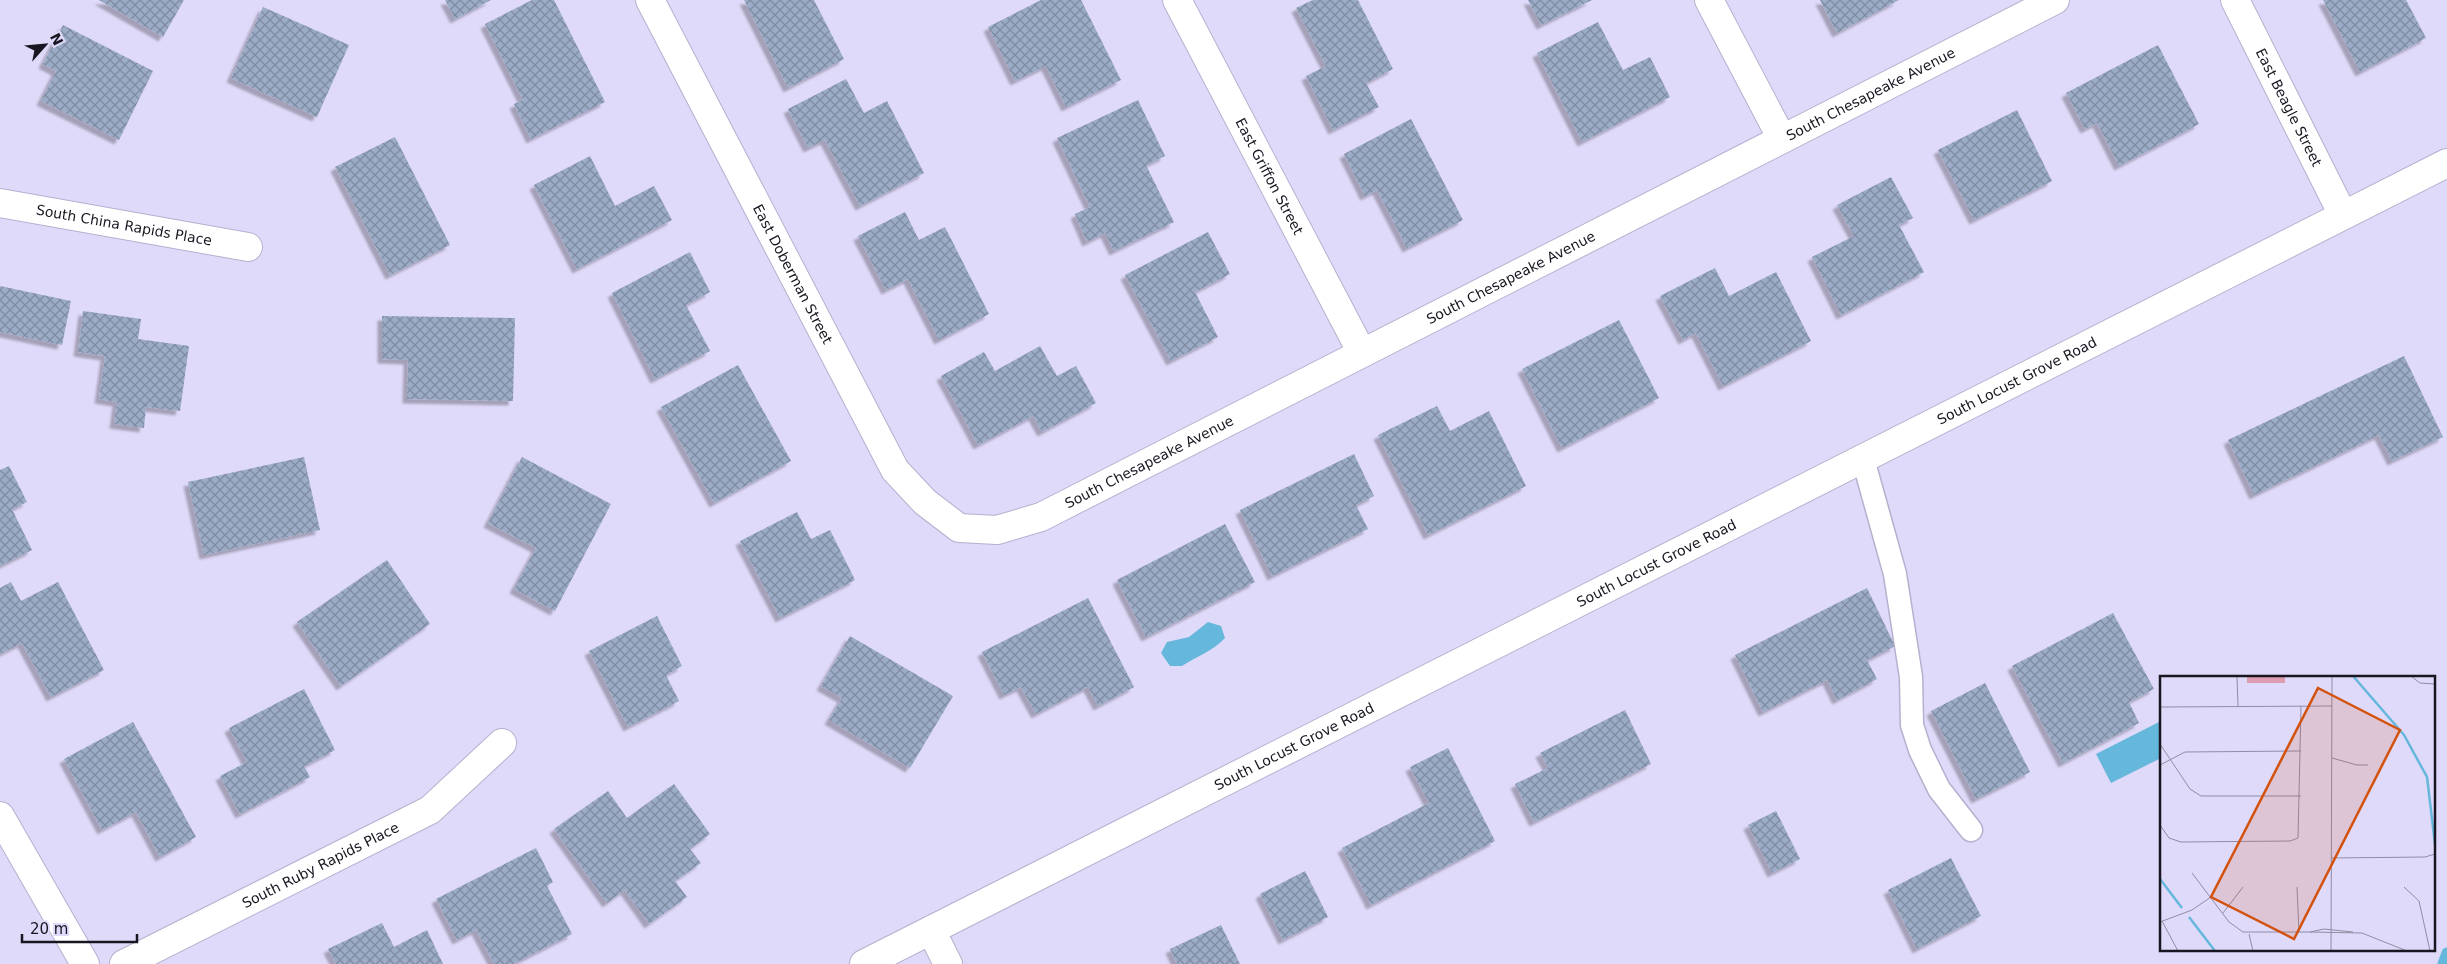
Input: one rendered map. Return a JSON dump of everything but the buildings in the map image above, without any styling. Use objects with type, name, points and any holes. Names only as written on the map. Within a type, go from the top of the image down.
[{"type":"street","name":"East Doberman Street","points":[[650,0],[894,470],[925,502],[959,528]]},
{"type":"street","name":"East Griffon Street","points":[[1178,0],[1362,353]]},
{"type":"street","points":[[1709,0],[1782,139]]},
{"type":"street","name":"South Chesapeake Avenue","points":[[959,528],[997,530],[1041,516],[2056,0]]},
{"type":"street","name":"East Beagle Street","points":[[2234,0],[2343,215]]},
{"type":"street","name":"South Locust Grove Road","points":[[864,964],[2447,163]]},
{"type":"street","name":"South China Rapids Place","points":[[0,203],[248,247]]},
{"type":"street","name":"South Ruby Rapids Place","points":[[124,964],[430,810],[502,743]]},
{"type":"street","points":[[0,816],[85,964]]},
{"type":"street","points":[[931,930],[948,964]]},
{"type":"lane","points":[[1862,459],[1895,574],[1911,677],[1912,726],[1920,750],[1939,789],[1971,830]]},
{"type":"water","points":[[1208,622],[1221,626],[1225,638],[1210,650],[1182,666],[1170,666],[1161,653],[1167,642],[1189,637]]},
{"type":"water","points":[[2160,722],[2160,758],[2111,783],[2096,754]]},
{"type":"waterway","points":[[2443,964],[2447,953]]}]
